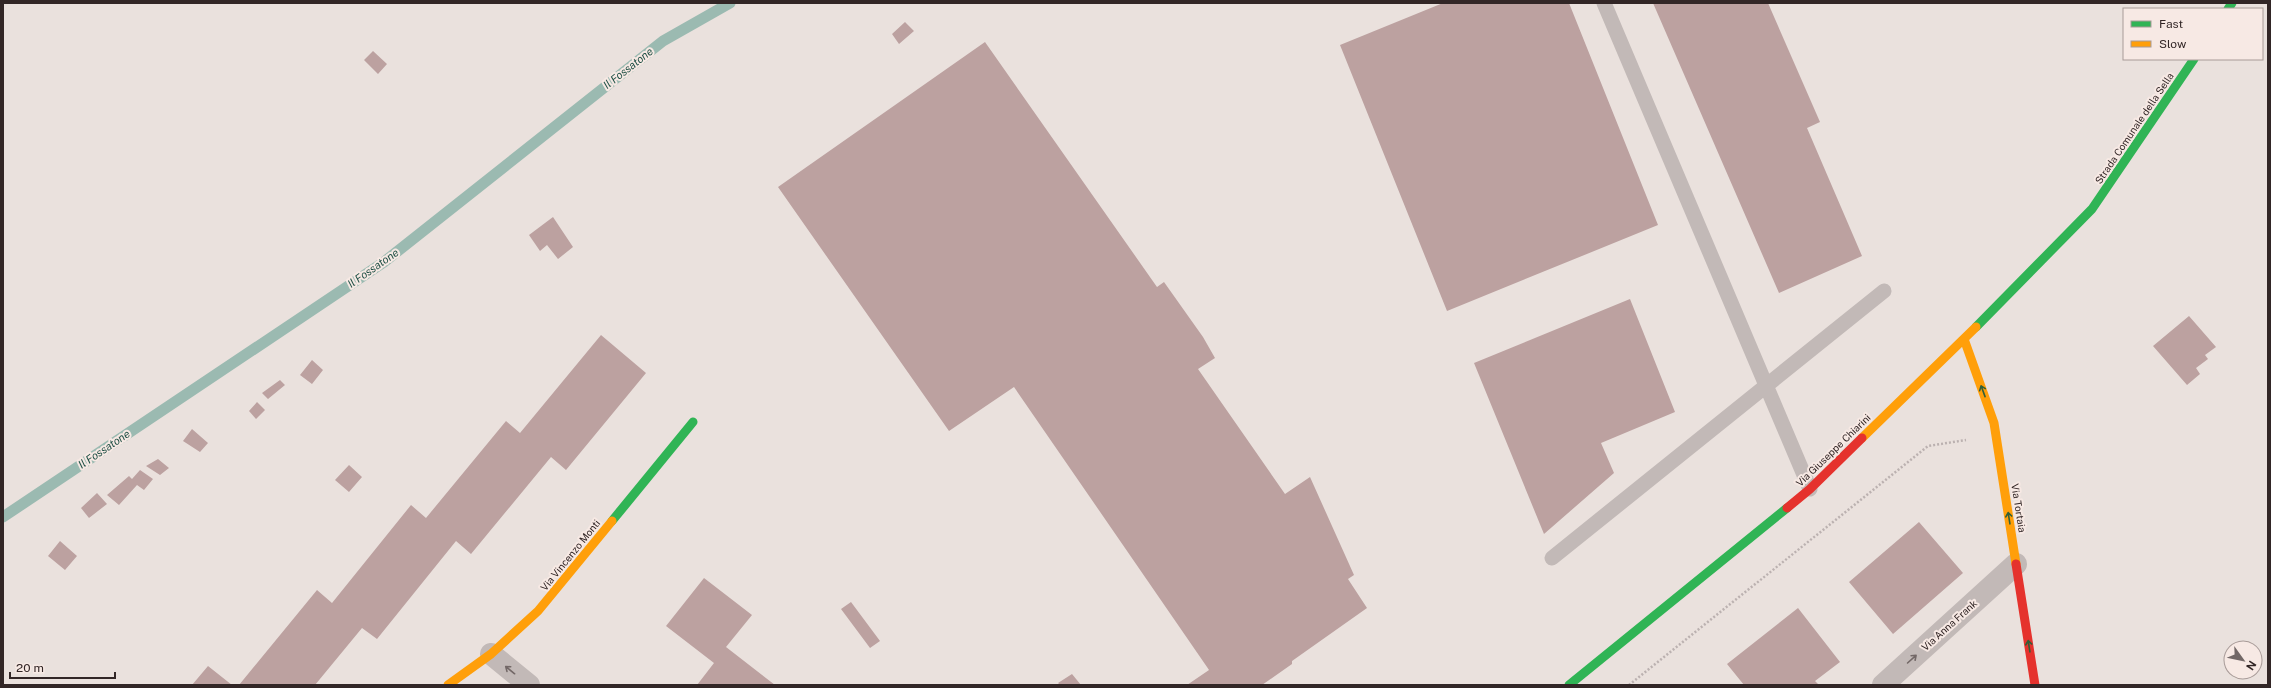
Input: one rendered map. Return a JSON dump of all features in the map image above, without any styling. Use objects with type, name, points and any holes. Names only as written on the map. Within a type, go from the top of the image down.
[{"type":"street","name":"Strada Comunale della Sella","points":[[2092,209],[2193,60]]},
{"type":"street","name":"Via Giuseppe Chiarini","points":[[1569,685],[1810,489],[1964,339],[2092,209]]},
{"type":"street","name":"Via Tortaia","points":[[1964,339],[1994,423],[2035,685]]},
{"type":"street","name":"Via Vincenzo Monti","points":[[448,685],[491,654],[538,611],[693,422]]},
{"type":"street","name":"Via Anna Frank","points":[[1883,685],[2016,564]]},
{"type":"street","points":[[491,654],[529,685]]},
{"type":"lane","points":[[1604,3],[1810,489]]},
{"type":"lane","points":[[1552,558],[1884,290]]},
{"type":"path","points":[[1629,685],[1928,446],[1964,439],[1999,451]]},
{"type":"building","points":[[1443,3],[1569,3],[1658,225],[1447,311],[1340,45]]},
{"type":"building","points":[[1653,3],[1768,3],[1820,122],[1807,128],[1862,256],[1779,293]]},
{"type":"building","points":[[905,22],[914,31],[899,44],[892,34]]},
{"type":"building","points":[[985,42],[1157,287],[1164,282],[1203,337],[1215,358],[1198,369],[1285,494],[1310,477],[1354,575],[1348,579],[1367,608],[1292,661],[1292,664],[1262,685],[1187,685],[1209,670],[1014,387],[949,431],[778,187]]},
{"type":"building","points":[[373,51],[387,64],[378,74],[364,60]]},
{"type":"building","points":[[553,217],[573,247],[558,259],[547,245],[540,251],[529,235]]},
{"type":"building","points":[[1630,299],[1675,412],[1601,443],[1614,473],[1544,534],[1474,363]]},
{"type":"building","points":[[2189,316],[2216,347],[2205,355],[2208,359],[2196,368],[2200,374],[2187,385],[2153,346]]},
{"type":"building","points":[[601,335],[646,373],[566,470],[551,457],[471,554],[456,541],[377,639],[362,628],[315,685],[239,685],[317,590],[332,603],[411,505],[426,518],[506,421],[520,433]]},
{"type":"building","points":[[312,360],[323,370],[312,384],[300,375]]},
{"type":"building","points":[[280,380],[285,385],[268,399],[262,393]]},
{"type":"building","points":[[257,402],[265,410],[256,419],[249,411]]},
{"type":"building","points":[[192,429],[208,443],[200,452],[183,441]]},
{"type":"building","points":[[158,459],[169,468],[160,475],[146,466]]},
{"type":"building","points":[[349,465],[362,477],[349,492],[335,480]]},
{"type":"building","points":[[140,470],[153,479],[144,490],[137,485],[119,505],[107,495],[129,476],[132,479]]},
{"type":"building","points":[[97,493],[107,504],[89,518],[81,508]]},
{"type":"building","points":[[1919,522],[1963,573],[1893,634],[1849,582]]},
{"type":"building","points":[[60,541],[77,556],[65,570],[48,556]]},
{"type":"building","points":[[704,578],[752,615],[726,647],[775,685],[697,685],[714,663],[666,626]]},
{"type":"building","points":[[851,602],[880,641],[870,648],[841,609]]},
{"type":"building","points":[[1798,608],[1840,662],[1815,681],[1819,685],[1744,685],[1727,664]]},
{"type":"building","points":[[208,666],[232,685],[192,685]]},
{"type":"building","points":[[1072,674],[1081,685],[1060,685],[1058,683]]},
{"type":"waterway","name":"Il Fossatone","points":[[3,517],[384,262],[663,41],[730,3]]},
{"type":"traffic: fast","points":[[2229,8],[2232,3]]},
{"type":"traffic: fast","points":[[1976,327],[2092,209],[2193,60]]},
{"type":"traffic: fast","points":[[612,521],[693,422]]},
{"type":"traffic: fast","points":[[1569,685],[1787,508]]},
{"type":"traffic: slow","points":[[1862,438],[1976,327]]},
{"type":"traffic: slow","points":[[1964,339],[1994,423],[2016,564]]},
{"type":"traffic: slow","points":[[448,685],[491,654],[538,611],[612,521]]},
{"type":"traffic: jam","points":[[1787,508],[1810,489],[1862,438]]},
{"type":"traffic: jam","points":[[2016,564],[2035,685]]}]
